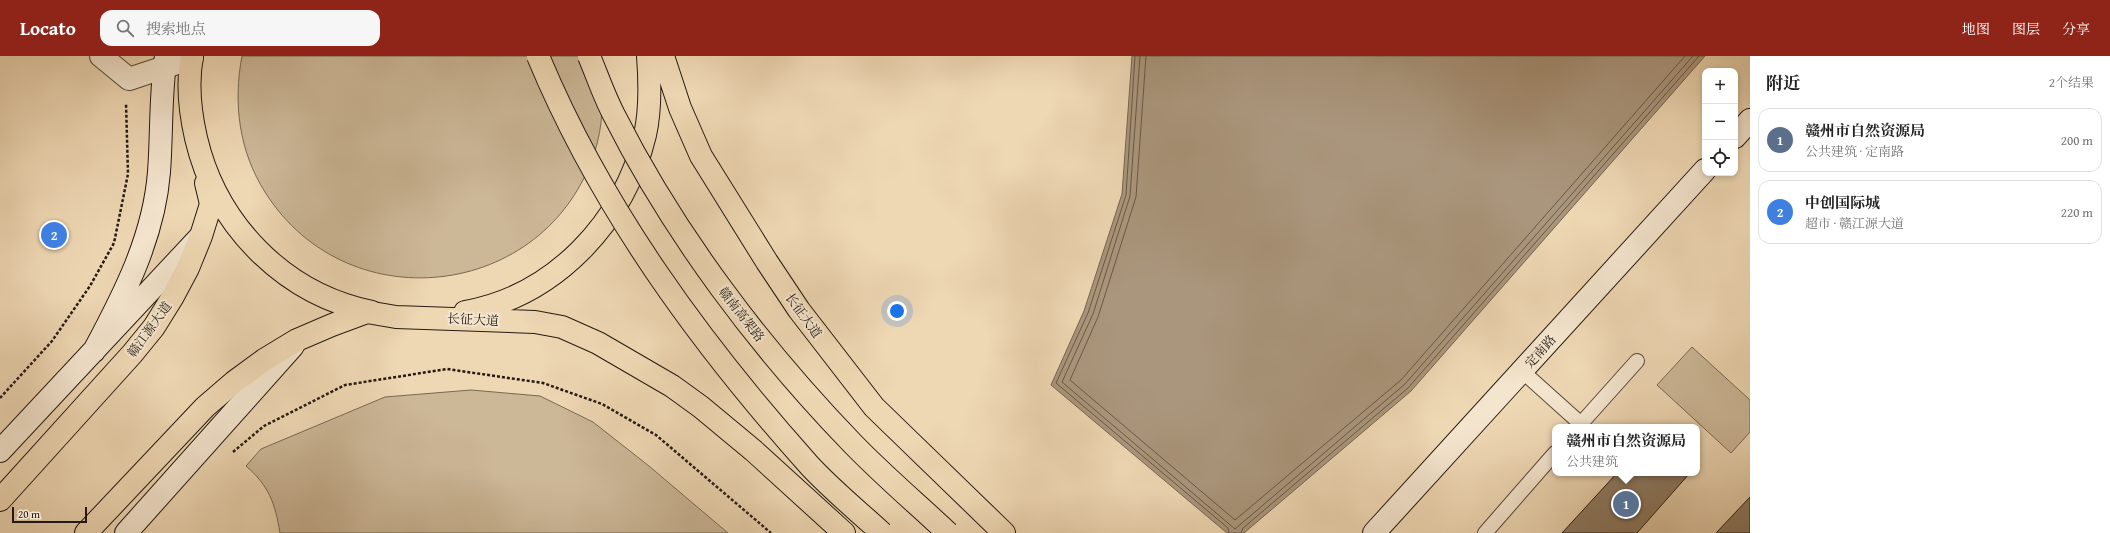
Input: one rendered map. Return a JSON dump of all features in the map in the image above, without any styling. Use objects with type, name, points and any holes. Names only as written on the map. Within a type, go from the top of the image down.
[{"type":"main road","points":[[538,56],[596,176],[654,270],[715,353],[810,466],[882,533]]},
{"type":"main road","name":"赣南高架路","points":[[589,56],[613,114],[662,202],[724,291],[790,375],[854,445],[948,533]]},
{"type":"main road","points":[[86,533],[205,407],[234,382],[264,360],[297,340],[367,312],[396,317],[440,317],[481,310],[521,294],[556,272],[588,244],[614,211],[633,174],[645,134],[650,92],[648,56]]},
{"type":"main road","name":"长征大道","points":[[663,56],[680,108],[701,156],[767,262],[799,310],[874,407],[1004,533]]},
{"type":"main road","points":[[192,57],[190,89],[192,119],[202,162],[220,202],[245,238],[276,268],[313,292],[353,308],[396,317]]},
{"type":"main road","name":"赣江源大道","points":[[0,500],[132,354],[154,327],[188,268],[201,236],[211,204],[192,119]]},
{"type":"main road","name":"长征大道","points":[[440,317],[535,322],[562,328],[598,343],[672,386],[702,407],[760,456],[844,533]]},
{"type":"street","points":[[101,56],[128,79],[165,62],[192,57]]},
{"type":"street","points":[[94,351],[120,302],[138,261],[153,211],[159,172],[165,62]]},
{"type":"street","points":[[1738,134],[1750,120]]},
{"type":"street","name":"定南路","points":[[1374,533],[1702,173]]},
{"type":"street","points":[[0,451],[201,236]]},
{"type":"street","points":[[126,533],[297,340]]},
{"type":"lane","points":[[1582,424],[1637,361]]},
{"type":"lane","points":[[1522,371],[1578,424]]},
{"type":"lane","points":[[1485,533],[1552,456]]},
{"type":"path","points":[[0,398],[52,340],[90,286],[114,243],[128,174],[125,112],[128,79]]},
{"type":"path","points":[[230,454],[264,426],[345,385],[447,369],[454,370],[543,383],[602,404],[656,435],[771,533]]},
{"type":"shaded area","points":[[242,56],[599,56],[602,89],[600,133],[597,144],[574,196],[539,235],[495,262],[446,276],[396,276],[346,263],[302,235],[265,192],[249,160],[240,126],[238,91]]},
{"type":"shaded area","points":[[1692,347],[1750,400],[1750,432],[1731,453],[1657,385]]},
{"type":"shaded area","points":[[471,390],[540,396],[593,422],[649,466],[728,533],[280,533],[276,513],[266,488],[254,473],[246,466],[261,449],[385,397]]},
{"type":"water","points":[[1132,56],[1705,56],[1411,391],[1244,533],[1227,533],[1051,385],[1084,311],[1122,194]]},
{"type":"building","points":[[1614,476],[1687,476],[1637,533],[1562,533]]},
{"type":"building","points":[[1750,497],[1750,533],[1716,533]]},
{"type":"place","name":"中创国际城","points":[[54,235]]},
{"type":"place","name":"赣州市自然资源局","points":[[1626,504]]}]
